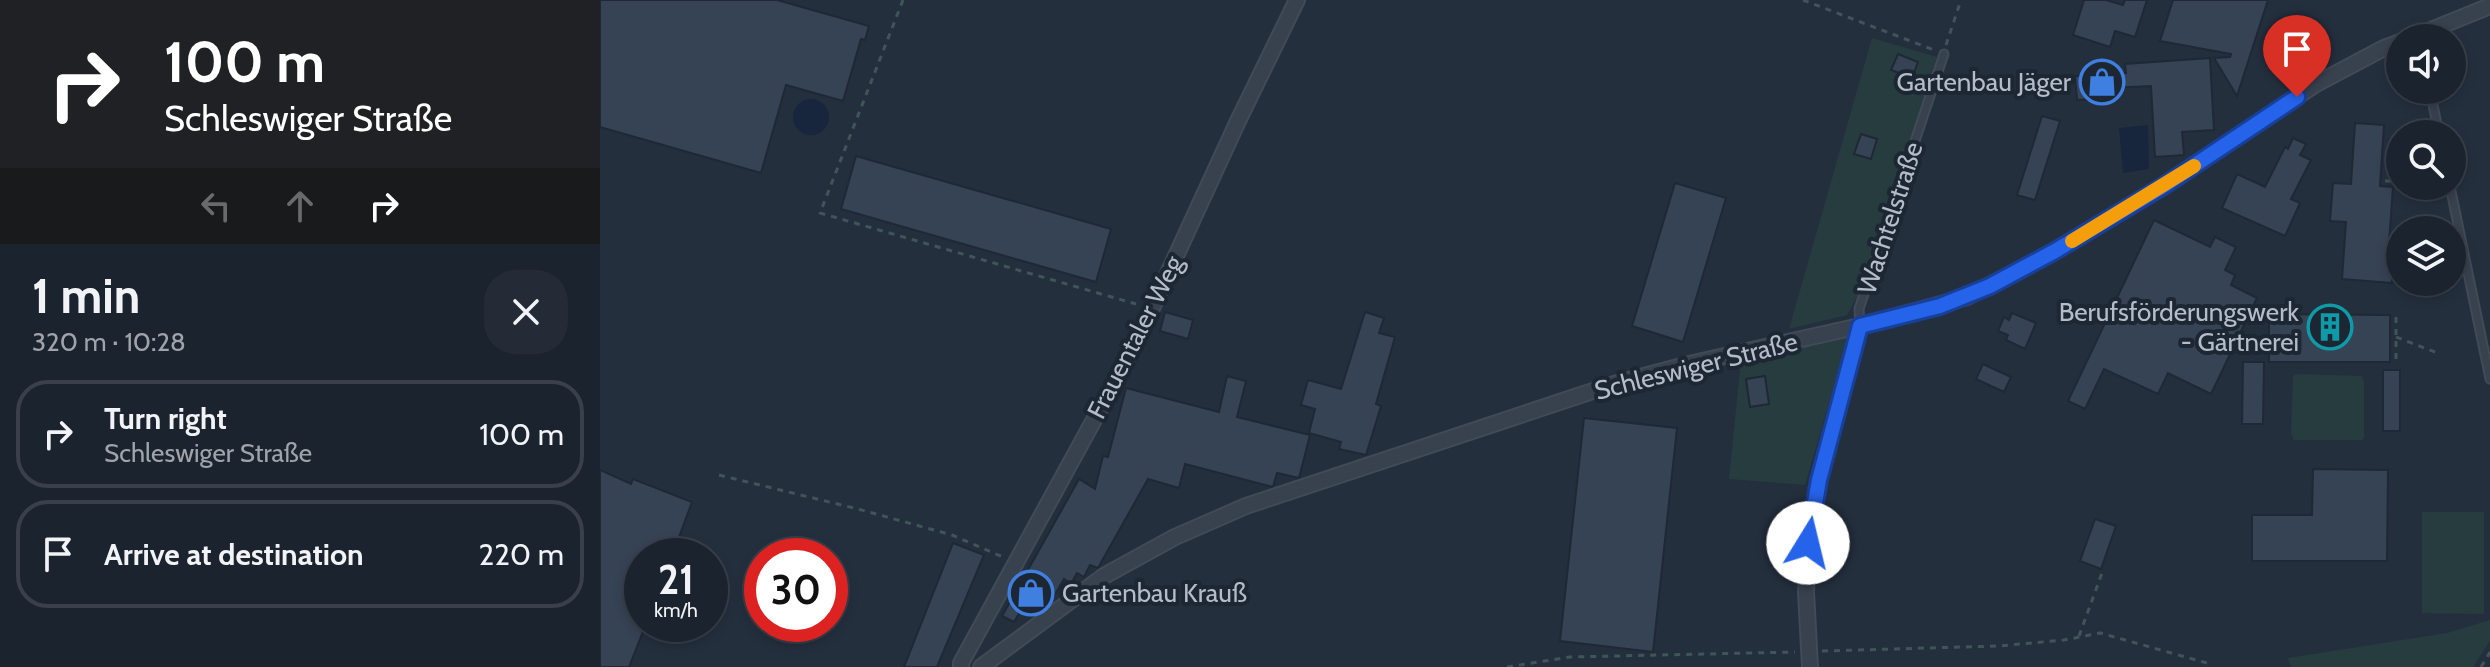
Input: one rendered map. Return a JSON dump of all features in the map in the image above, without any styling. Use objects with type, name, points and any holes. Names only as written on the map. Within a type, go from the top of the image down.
[{"type":"street","name":"Frauentaler Weg","points":[[961,667],[1136,343],[1297,0]]},
{"type":"street","points":[[2448,24],[2490,6]]},
{"type":"street","name":"Schleswiger Straße","points":[[981,667],[1104,576],[1175,537],[1246,506],[1614,384],[1940,306],[1990,286],[2165,185],[2316,84],[2386,47]]},
{"type":"street","name":"Wachtelstraße","points":[[1810,667],[1806,592],[1812,511],[1860,326]]},
{"type":"lane","name":"Wachtelstraße","points":[[1860,326],[1859,309],[1944,54]]},
{"type":"lane","points":[[2453,200],[2490,379]]},
{"type":"path","points":[[903,0],[820,213],[1152,309]]},
{"type":"path","points":[[1803,0],[1944,54],[1961,0]]},
{"type":"path","points":[[2396,317],[2396,364]]},
{"type":"path","points":[[2396,337],[2440,354]]},
{"type":"path","points":[[719,475],[952,535],[1016,562]]},
{"type":"path","points":[[2079,636],[2102,573]]},
{"type":"path","points":[[1507,667],[1570,657],[1999,646],[2100,633],[2207,663],[2210,667]]},
{"type":"path","points":[[2481,667],[2490,652]]},
{"type":"green space","points":[[1872,38],[1937,57],[1861,290],[1847,315],[1789,329]]},
{"type":"green space","points":[[1849,335],[1805,485],[1729,479],[1741,360]]},
{"type":"green space","points":[[2293,376],[2362,376],[2362,440],[2294,440],[2291,434]]},
{"type":"green space","points":[[2422,512],[2484,512],[2484,614],[2422,613]]},
{"type":"green space","points":[[2490,620],[2490,641],[2473,667],[2291,667],[2288,658],[2447,633]]},
{"type":"water","points":[[811,99],[824,104],[829,117],[824,130],[811,135],[798,130],[793,117],[798,104]]},
{"type":"water","points":[[2148,125],[2149,169],[2123,173],[2119,128]]},
{"type":"building","points":[[600,0],[777,0],[869,26],[865,40],[861,39],[843,101],[786,85],[761,173],[600,127]]},
{"type":"building","points":[[2084,0],[2106,0],[2123,5],[2125,0],[2147,0],[2135,37],[2115,31],[2110,47],[2073,35]]},
{"type":"building","points":[[2173,0],[2268,0],[2237,96],[2214,58],[2230,57],[2231,54],[2160,41]]},
{"type":"building","points":[[1898,54],[1918,62],[1912,78],[1891,70]]},
{"type":"building","points":[[2210,58],[2214,130],[2182,132],[2184,155],[2155,157],[2151,86],[2109,88],[2109,98],[2077,100],[2075,76],[2126,73],[2125,64]]},
{"type":"building","points":[[2042,116],[2060,121],[2035,200],[2017,195]]},
{"type":"building","points":[[2355,123],[2384,125],[2380,186],[2386,186],[2386,200],[2392,200],[2391,216],[2386,216],[2386,283],[2342,279],[2346,222],[2330,221],[2333,183],[2351,184]]},
{"type":"building","points":[[1861,134],[1877,139],[1871,159],[1854,154]]},
{"type":"building","points":[[2293,138],[2306,144],[2300,155],[2311,160],[2291,199],[2300,203],[2285,236],[2222,208],[2237,174],[2265,187],[2285,147],[2288,149]]},
{"type":"building","points":[[856,156],[1111,229],[1096,282],[841,209]]},
{"type":"building","points":[[1675,183],[1726,198],[1683,342],[1632,326]]},
{"type":"building","points":[[2154,220],[2210,247],[2215,237],[2236,247],[2225,270],[2235,275],[2231,285],[2257,298],[2211,394],[2168,373],[2158,394],[2104,369],[2085,409],[2068,401]]},
{"type":"building","points":[[1165,312],[1193,320],[1188,339],[1160,331]]},
{"type":"building","points":[[1365,312],[1384,318],[1379,333],[1395,337],[1376,404],[1381,406],[1366,455],[1339,449],[1341,442],[1309,433],[1315,409],[1301,405],[1308,380],[1341,389]]},
{"type":"building","points":[[2012,313],[2036,323],[2025,349],[2006,340],[2008,335],[1998,331],[2004,317],[2009,320]]},
{"type":"building","name":"Berufsförderungswerk - Gärtnerei","points":[[2269,314],[2390,315],[2390,362],[2269,362]]},
{"type":"building","points":[[2243,362],[2264,362],[2263,424],[2242,424]]},
{"type":"building","points":[[1983,364],[2011,377],[2004,392],[1976,379]]},
{"type":"building","points":[[2383,370],[2400,370],[2400,431],[2383,431]]},
{"type":"building","points":[[1227,376],[1246,381],[1237,417],[1310,435],[1299,478],[1277,473],[1273,487],[1185,464],[1179,488],[1148,479],[1098,568],[1090,565],[1084,577],[1077,573],[1071,584],[1064,579],[1053,598],[1046,594],[1037,612],[1024,605],[1014,622],[1002,616],[1079,479],[1095,489],[1103,456],[1108,457],[1126,388],[1219,412]]},
{"type":"building","points":[[1765,376],[1769,404],[1750,407],[1746,379]]},
{"type":"building","points":[[1584,418],[1677,428],[1653,652],[1560,641]]},
{"type":"building","points":[[2313,469],[2388,470],[2387,561],[2252,561],[2252,515],[2312,515]]},
{"type":"building","points":[[600,470],[631,484],[633,479],[692,502],[679,538],[624,538],[624,642],[639,642],[629,667],[600,667]]},
{"type":"building","points":[[2095,519],[2116,526],[2101,569],[2080,561]]},
{"type":"building","points":[[953,543],[984,555],[937,667],[904,667]]},
{"type":"slow traffic","points":[[2072,241],[2194,166]]},
{"type":"place","name":"Gartenbau Jäger","points":[[2102,82]]},
{"type":"place","name":"Berufsförderungswerk - Gärtnerei","points":[[2330,327]]},
{"type":"place","name":"Gartenbau Krauß","points":[[1031,593]]},
{"type":"route","points":[[1808,543],[1819,480],[1860,326],[1940,306],[1990,286],[2165,185],[2297,97]]}]
